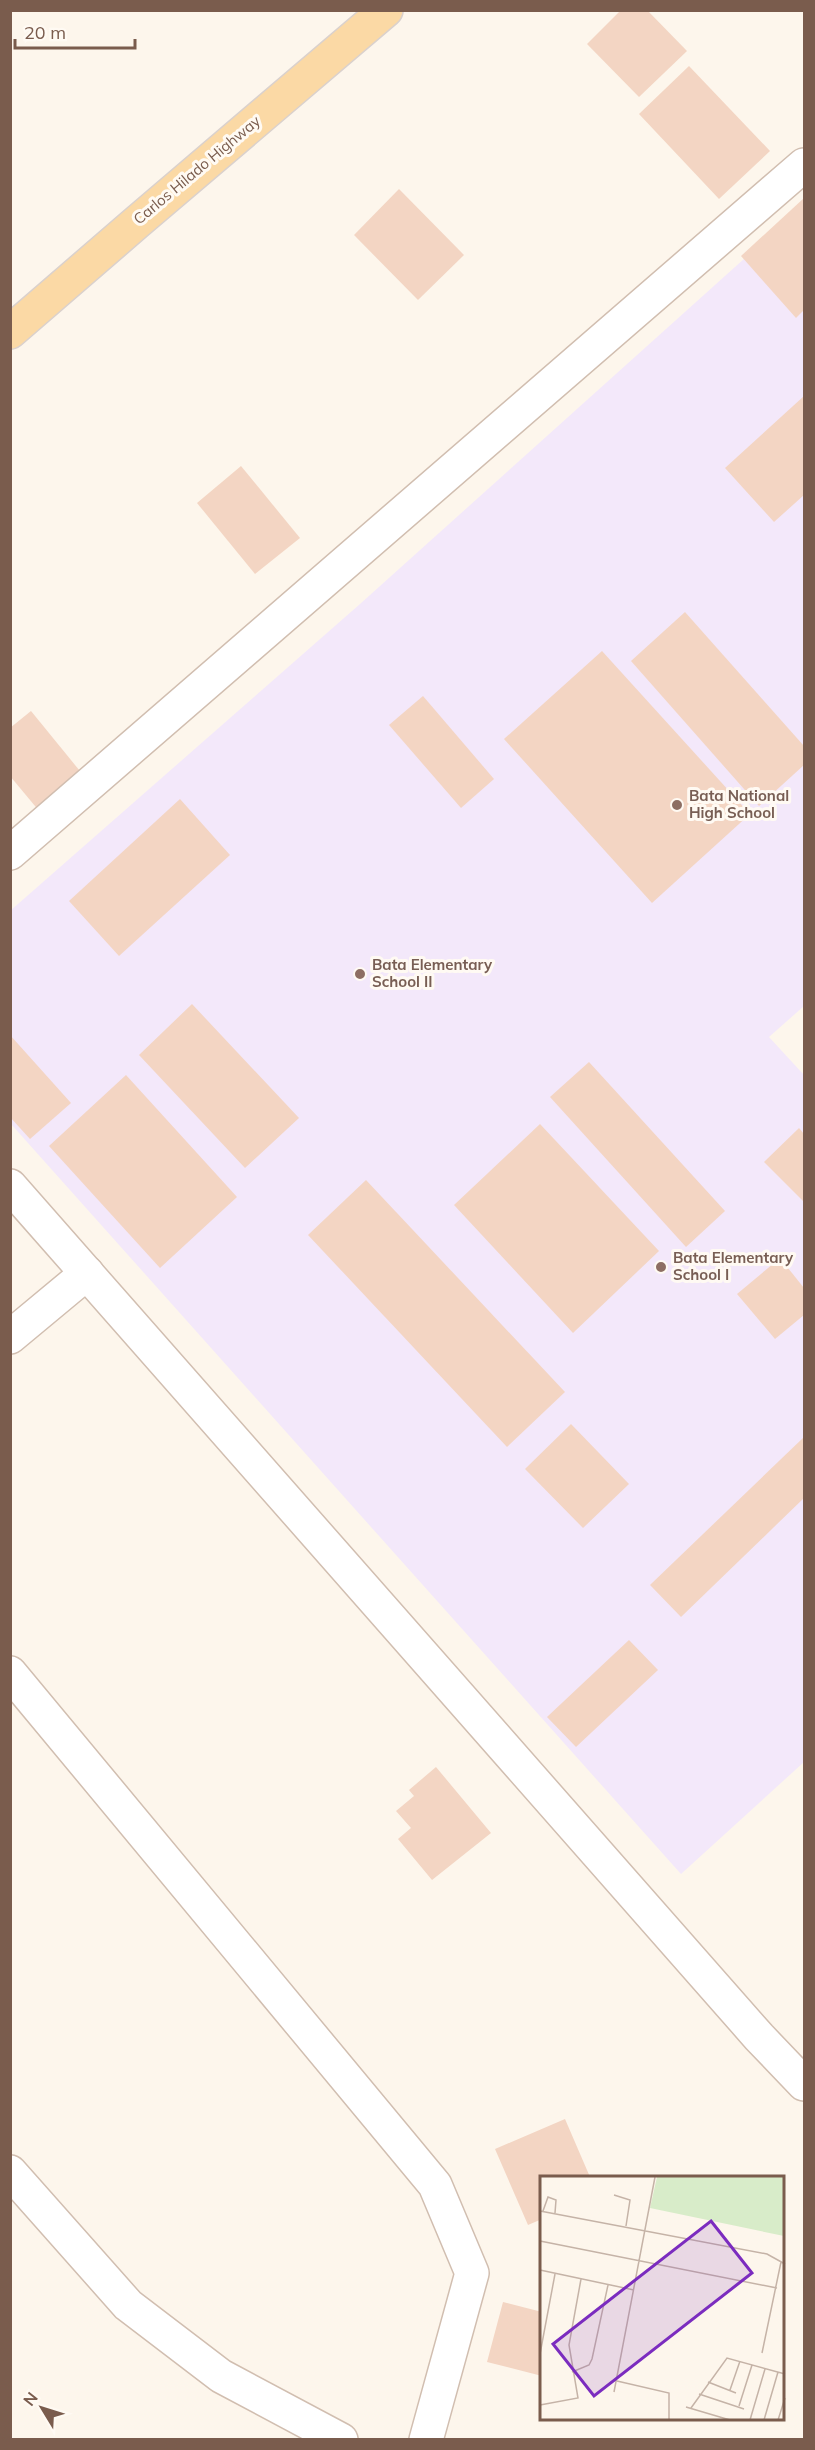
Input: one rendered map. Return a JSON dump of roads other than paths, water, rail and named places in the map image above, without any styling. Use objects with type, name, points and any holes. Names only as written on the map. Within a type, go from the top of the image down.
[{"type":"main road","name":"Carlos Hilado Highway","points":[[10,332],[386,10]]},
{"type":"street","points":[[10,853],[804,165]]},
{"type":"street","points":[[10,1186],[759,2037],[804,2084]]},
{"type":"street","points":[[10,1337],[87,1273]]},
{"type":"street","points":[[10,1673],[435,2185],[472,2273],[426,2439]]},
{"type":"street","points":[[10,2172],[128,2306],[221,2376],[341,2439]]},
{"type":"place","name":"Bata National High School","points":[[677,805]]},
{"type":"place","name":"Bata Elementary School II","points":[[360,974]]},
{"type":"place","name":"Bata Elementary School I","points":[[661,1267]]}]
